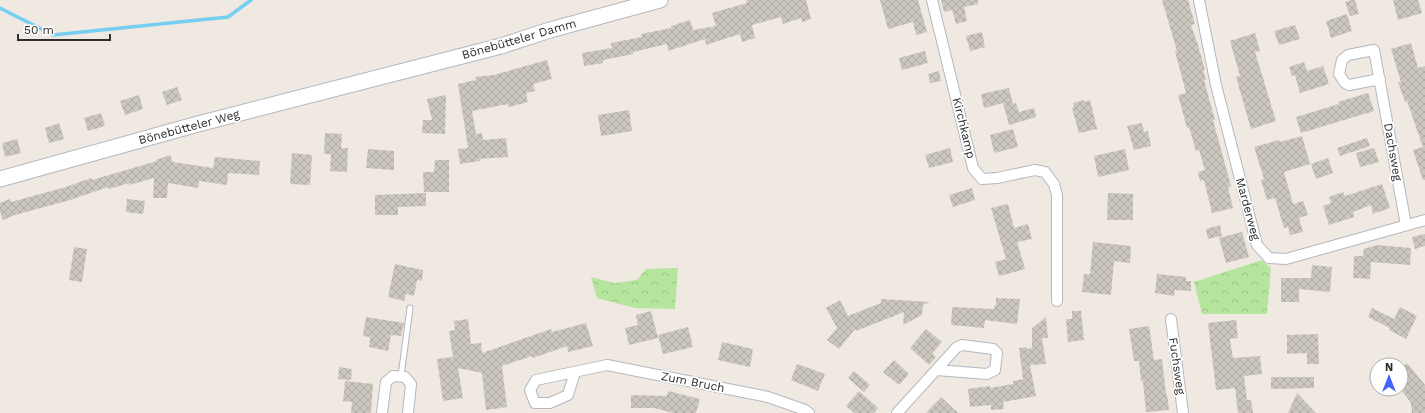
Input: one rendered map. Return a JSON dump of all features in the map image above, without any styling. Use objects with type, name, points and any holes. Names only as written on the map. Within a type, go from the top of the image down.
[{"type":"street","name":"Bönebütteler Damm","points":[[378,77],[501,46],[557,28],[660,0]]},
{"type":"street","name":"Kirchkamp","points":[[932,0],[973,168],[982,179],[997,178],[1035,170],[1045,172],[1054,184],[1057,195],[1057,301]]},
{"type":"street","name":"Marderweg","points":[[1199,0],[1216,85],[1257,245],[1269,258],[1286,259],[1425,220]]},
{"type":"street","name":"Bönebütteler Weg","points":[[0,179],[198,124],[378,77]]},
{"type":"street","name":"Dachsweg","points":[[1380,79],[1406,225]]},
{"type":"street","name":"Fuchsweg","points":[[1171,319],[1183,413]]},
{"type":"street","points":[[897,413],[936,370],[956,348],[962,345],[993,348],[997,353],[995,370],[988,374],[936,370]]},
{"type":"street","name":"Zum Bruch","points":[[575,372],[607,365],[768,397],[805,410],[808,413]]},
{"type":"street","points":[[382,413],[386,382],[393,376],[406,377],[411,384],[408,413]]},
{"type":"lane","points":[[401,376],[410,308]]},
{"type":"green space","points":[[1262,260],[1271,268],[1267,314],[1202,314],[1194,282]]},
{"type":"green space","points":[[678,268],[675,309],[635,308],[597,298],[591,277],[614,283],[637,280],[646,269]]},
{"type":"building","points":[[746,0],[806,0],[811,19],[802,22],[801,18],[783,24],[781,17],[752,25],[755,38],[742,42],[740,34],[706,45],[705,39],[668,51],[667,44],[633,52],[633,54],[603,60],[603,63],[584,66],[582,53],[612,48],[611,43],[642,37],[641,34],[671,28],[671,26],[690,20],[693,30],[716,26],[712,13],[747,3]]},
{"type":"building","points":[[880,0],[918,0],[927,32],[916,35],[913,22],[888,29]]},
{"type":"building","points":[[941,0],[978,0],[978,4],[964,7],[967,21],[956,24],[952,10],[944,12]]},
{"type":"building","points":[[1162,0],[1188,0],[1195,24],[1191,25],[1205,70],[1203,70],[1206,80],[1204,80],[1231,186],[1228,187],[1233,208],[1212,213],[1204,180],[1200,181],[1198,172],[1205,170],[1199,150],[1196,151],[1189,127],[1187,128],[1178,95],[1186,93],[1175,51],[1177,51]]},
{"type":"building","points":[[1355,0],[1359,14],[1350,16],[1345,2]]},
{"type":"building","points":[[1393,0],[1418,0],[1422,13],[1398,20]]},
{"type":"building","points":[[1347,14],[1352,31],[1331,38],[1326,21]]},
{"type":"building","points":[[1295,25],[1300,39],[1279,45],[1274,31]]},
{"type":"building","points":[[982,32],[985,47],[970,51],[966,36]]},
{"type":"building","points":[[1255,33],[1260,51],[1255,52],[1276,121],[1251,129],[1236,77],[1240,76],[1230,41]]},
{"type":"building","points":[[1411,43],[1418,68],[1425,66],[1425,180],[1423,180],[1413,150],[1423,147],[1407,101],[1405,102],[1398,82],[1401,82],[1391,49]]},
{"type":"building","points":[[925,51],[928,63],[902,70],[899,58]]},
{"type":"building","points":[[547,60],[552,79],[533,84],[535,91],[526,93],[528,102],[509,107],[508,104],[472,111],[476,134],[482,133],[483,140],[506,138],[508,157],[479,159],[480,161],[460,164],[458,149],[468,148],[458,84],[476,80],[475,77],[494,75]]},
{"type":"building","points":[[1304,62],[1307,71],[1323,66],[1329,84],[1300,93],[1295,75],[1292,76],[1289,67]]},
{"type":"building","points":[[939,71],[941,81],[930,83],[928,74]]},
{"type":"building","points":[[177,87],[182,100],[167,105],[162,92]]},
{"type":"building","points":[[1009,88],[1013,104],[1016,103],[1019,112],[1034,108],[1036,117],[1009,125],[1003,103],[984,108],[981,94]]},
{"type":"building","points":[[1368,93],[1374,111],[1301,133],[1296,117],[1339,104],[1338,102]]},
{"type":"building","points":[[139,95],[143,109],[125,115],[120,101]]},
{"type":"building","points":[[446,95],[445,134],[422,133],[423,120],[432,120],[427,99]]},
{"type":"building","points":[[1084,100],[1084,102],[1090,100],[1097,129],[1079,133],[1072,108],[1074,107],[1073,103]]},
{"type":"building","points":[[629,110],[632,131],[601,136],[598,115]]},
{"type":"building","points":[[101,113],[105,126],[88,131],[84,118]]},
{"type":"building","points":[[59,123],[64,139],[49,143],[45,128]]},
{"type":"building","points":[[1142,123],[1144,132],[1148,131],[1151,146],[1134,150],[1127,126]]},
{"type":"building","points":[[1013,129],[1018,147],[994,153],[990,135]]},
{"type":"building","points":[[325,133],[342,134],[341,148],[348,148],[347,172],[330,171],[331,154],[324,154]]},
{"type":"building","points":[[1302,136],[1310,164],[1284,172],[1293,204],[1303,201],[1308,215],[1299,218],[1303,232],[1290,235],[1288,227],[1284,228],[1275,198],[1267,200],[1261,180],[1264,179],[1254,147],[1279,140],[1280,142]]},
{"type":"building","points":[[1367,138],[1370,146],[1340,156],[1337,148]]},
{"type":"building","points":[[17,139],[21,153],[5,157],[2,143]]},
{"type":"building","points":[[950,148],[953,162],[929,168],[925,155]]},
{"type":"building","points":[[1374,148],[1379,162],[1360,167],[1356,153]]},
{"type":"building","points":[[368,149],[394,151],[394,170],[366,168]]},
{"type":"building","points":[[1125,149],[1129,170],[1098,177],[1094,156]]},
{"type":"building","points":[[292,153],[312,155],[310,185],[290,184]]},
{"type":"building","points":[[170,155],[173,162],[213,168],[215,157],[260,161],[259,175],[228,173],[227,185],[199,181],[198,188],[168,183],[167,198],[153,198],[154,178],[109,189],[108,187],[3,220],[0,212],[0,203],[10,199],[11,202],[66,187],[91,178],[92,180],[157,161],[156,160]]},
{"type":"building","points":[[1328,158],[1333,173],[1316,179],[1311,164]]},
{"type":"building","points":[[435,160],[449,160],[449,192],[424,192],[423,172],[434,172]]},
{"type":"building","points":[[1382,184],[1390,208],[1373,214],[1371,205],[1353,212],[1354,217],[1329,225],[1323,206],[1331,203],[1329,197],[1343,192],[1345,196]]},
{"type":"building","points":[[972,188],[975,200],[953,207],[949,195]]},
{"type":"building","points":[[426,193],[426,206],[398,207],[398,215],[375,215],[375,195]]},
{"type":"building","points":[[1108,193],[1133,194],[1133,220],[1107,220]]},
{"type":"building","points":[[127,199],[145,201],[143,214],[126,212]]},
{"type":"building","points":[[1008,204],[1014,228],[1028,224],[1032,239],[1017,242],[1025,269],[999,276],[995,262],[1006,259],[991,208]]},
{"type":"building","points":[[1220,225],[1222,236],[1208,239],[1206,229]]},
{"type":"building","points":[[1242,232],[1249,257],[1226,263],[1219,238]]},
{"type":"building","points":[[1425,234],[1425,246],[1415,249],[1412,237]]},
{"type":"building","points":[[1093,242],[1131,246],[1130,263],[1114,261],[1111,295],[1082,292],[1084,274],[1090,274]]},
{"type":"building","points":[[1377,245],[1411,248],[1410,265],[1371,262],[1370,279],[1353,278],[1354,256],[1363,256],[1364,249]]},
{"type":"building","points":[[74,247],[87,249],[82,282],[69,280]]},
{"type":"building","points":[[395,264],[423,270],[422,281],[417,280],[414,296],[406,294],[404,301],[388,297]]},
{"type":"building","points":[[1312,265],[1332,267],[1330,292],[1299,289],[1299,302],[1281,302],[1281,278],[1311,278]]},
{"type":"building","points":[[1157,274],[1186,277],[1186,281],[1191,281],[1191,291],[1175,290],[1174,296],[1155,293]]},
{"type":"building","points":[[996,298],[1020,299],[1017,324],[985,320],[984,328],[951,325],[952,307],[994,309],[996,305]]},
{"type":"building","points":[[881,299],[930,302],[923,305],[922,315],[903,325],[904,312],[856,331],[855,329],[839,349],[827,340],[837,328],[826,308],[840,300],[848,316],[881,303]]},
{"type":"building","points":[[1400,307],[1417,316],[1406,339],[1389,330],[1390,328],[1368,317],[1372,308],[1394,319]]},
{"type":"building","points":[[651,311],[658,338],[629,345],[625,328],[638,325],[636,315]]},
{"type":"building","points":[[1072,311],[1081,311],[1084,340],[1068,342],[1066,319],[1072,319]]},
{"type":"building","points":[[366,317],[404,323],[401,336],[391,335],[388,351],[369,347],[370,337],[363,336]]},
{"type":"building","points":[[1046,317],[1048,338],[1042,338],[1046,364],[1030,365],[1036,396],[1003,402],[1004,409],[991,410],[991,405],[970,407],[968,389],[990,386],[990,388],[1013,384],[1013,381],[1023,379],[1019,348],[1032,348],[1032,328]]},
{"type":"building","points":[[468,319],[471,344],[481,343],[482,353],[551,329],[552,332],[586,323],[593,346],[568,352],[567,346],[533,358],[532,356],[502,366],[507,407],[486,410],[482,373],[458,368],[463,398],[443,401],[437,359],[453,357],[449,331],[455,330],[454,321]]},
{"type":"building","points":[[1236,320],[1238,338],[1230,339],[1233,358],[1260,356],[1262,374],[1244,376],[1247,400],[1251,400],[1253,413],[1238,413],[1235,388],[1216,390],[1208,323]]},
{"type":"building","points":[[1149,326],[1154,360],[1162,359],[1169,410],[1146,412],[1143,381],[1141,381],[1139,361],[1134,361],[1129,329]]},
{"type":"building","points":[[688,327],[693,347],[663,354],[658,335]]},
{"type":"building","points":[[926,329],[942,342],[932,354],[936,357],[929,365],[910,348]]},
{"type":"building","points":[[1318,334],[1319,364],[1307,364],[1307,353],[1287,354],[1287,335]]},
{"type":"building","points":[[722,342],[753,349],[750,367],[718,360]]},
{"type":"building","points":[[894,360],[909,374],[899,385],[883,372]]},
{"type":"building","points":[[797,364],[825,374],[818,391],[791,380]]},
{"type":"building","points":[[1409,365],[1425,385],[1425,413],[1412,413],[1411,403],[1406,397],[1409,397]]},
{"type":"building","points":[[339,367],[352,369],[351,380],[338,379]]},
{"type":"building","points":[[854,371],[870,385],[864,392],[848,378]]},
{"type":"building","points":[[1271,377],[1314,377],[1314,388],[1271,389]]},
{"type":"building","points":[[345,381],[373,384],[371,413],[351,413],[352,402],[343,401]]},
{"type":"building","points":[[668,391],[700,399],[696,413],[673,413],[654,408],[631,408],[631,395],[667,396]]},
{"type":"building","points":[[859,391],[878,408],[874,413],[854,413],[846,406]]},
{"type":"building","points":[[1297,393],[1316,413],[1288,413]]},
{"type":"building","points":[[941,397],[958,413],[926,413]]},
{"type":"waterway","points":[[0,8],[53,35],[228,17],[251,0]]}]
